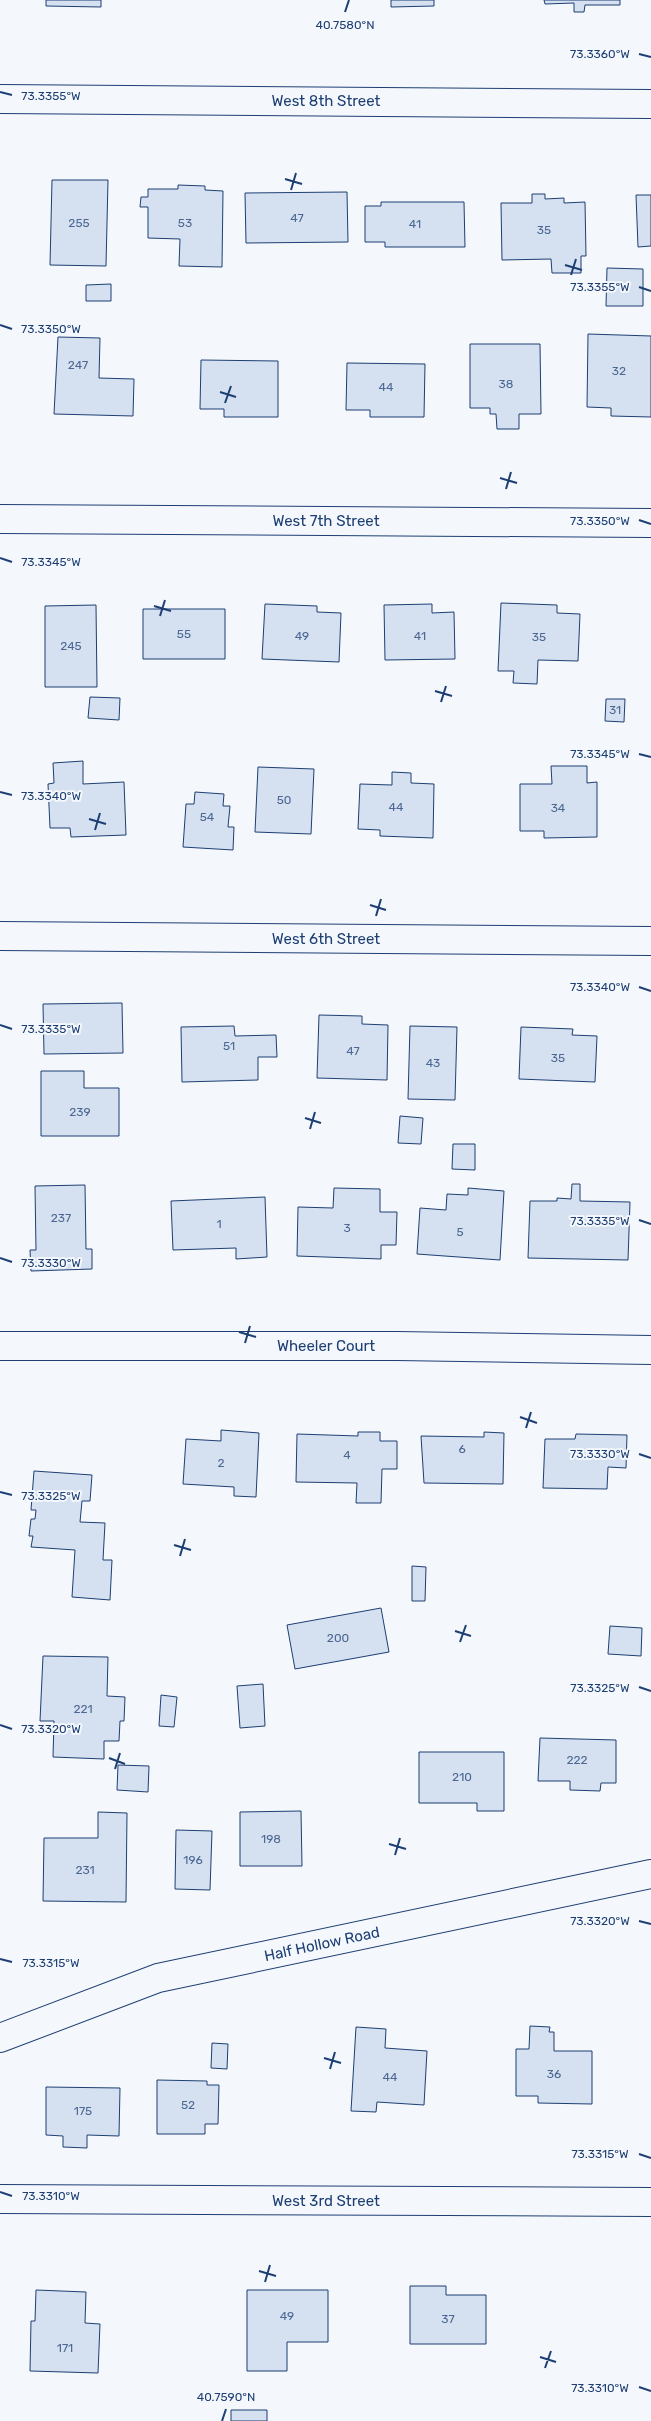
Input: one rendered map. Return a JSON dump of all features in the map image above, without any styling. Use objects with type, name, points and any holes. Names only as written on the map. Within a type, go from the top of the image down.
[{"type":"street","name":"West 8th Street","points":[[0,99],[651,104]]},
{"type":"street","name":"West 7th Street","points":[[0,518],[651,522]]},
{"type":"street","name":"West 6th Street","points":[[0,936],[651,941]]},
{"type":"street","name":"Wheeler Court","points":[[0,1346],[397,1346],[651,1350]]},
{"type":"street","name":"Half Hollow Road","points":[[0,2038],[158,1978],[651,1874]]},
{"type":"street","name":"West 3rd Street","points":[[0,2200],[651,2202]]},
{"type":"building","points":[[46,0],[101,0],[101,7],[46,6]]},
{"type":"building","points":[[391,0],[434,0],[434,6],[391,7]]},
{"type":"building","points":[[544,0],[620,0],[620,5],[585,5],[584,12],[574,12],[574,3],[545,4]]},
{"type":"building","points":[[52,180],[108,180],[106,266],[50,265]]},
{"type":"building","points":[[178,185],[205,186],[205,190],[223,191],[222,267],[179,266],[180,239],[148,238],[148,207],[140,207],[141,197],[148,197],[148,189],[178,189]]},
{"type":"building","points":[[347,192],[348,242],[246,243],[245,193]]},
{"type":"building","points":[[532,194],[545,194],[545,199],[564,198],[564,203],[585,202],[586,256],[581,256],[581,273],[552,273],[551,259],[502,260],[501,203],[532,203]]},
{"type":"building","points":[[636,195],[651,195],[651,246],[638,247]]},
{"type":"building","points":[[381,202],[464,202],[465,247],[385,247],[385,242],[365,242],[365,206],[381,206]]},
{"type":"building","points":[[607,268],[643,269],[643,306],[606,306]]},
{"type":"building","points":[[111,284],[111,301],[86,301],[86,285]]},
{"type":"building","points":[[588,334],[651,336],[651,417],[611,416],[611,408],[587,407]]},
{"type":"building","points":[[58,337],[100,338],[99,378],[134,379],[133,416],[54,414]]},
{"type":"building","points":[[470,344],[540,344],[541,414],[519,414],[519,429],[497,429],[496,414],[490,414],[490,408],[470,408]]},
{"type":"building","points":[[201,360],[278,361],[278,417],[224,417],[224,409],[200,409]]},
{"type":"building","points":[[347,363],[425,364],[424,417],[370,417],[370,410],[346,410]]},
{"type":"building","points":[[501,603],[557,605],[557,613],[580,614],[578,661],[538,660],[537,684],[513,683],[514,671],[498,671]]},
{"type":"building","points":[[265,604],[317,606],[317,612],[341,613],[339,662],[262,659]]},
{"type":"building","points":[[432,604],[432,613],[454,612],[455,659],[385,660],[384,605]]},
{"type":"building","points":[[96,605],[97,687],[45,687],[45,606]]},
{"type":"building","points":[[143,609],[225,609],[225,659],[143,659]]},
{"type":"building","points":[[90,697],[120,698],[119,720],[88,718]]},
{"type":"building","points":[[606,699],[625,699],[624,722],[605,721]]},
{"type":"building","points":[[83,761],[83,784],[124,782],[126,835],[71,837],[70,828],[50,828],[48,784],[54,783],[53,763]]},
{"type":"building","points":[[551,766],[587,766],[587,783],[597,782],[597,837],[544,838],[544,831],[520,831],[520,784],[552,784]]},
{"type":"building","points":[[258,767],[314,769],[311,834],[255,832]]},
{"type":"building","points":[[392,772],[411,773],[411,783],[434,784],[433,838],[380,836],[380,830],[358,829],[360,784],[392,785]]},
{"type":"building","points":[[195,792],[224,794],[223,806],[230,806],[228,827],[234,827],[233,850],[183,847],[186,804],[194,804]]},
{"type":"building","points":[[122,1003],[123,1053],[44,1054],[43,1004]]},
{"type":"building","points":[[319,1015],[362,1016],[362,1024],[388,1025],[387,1080],[317,1078]]},
{"type":"building","points":[[234,1026],[235,1036],[276,1035],[277,1057],[258,1057],[258,1080],[182,1082],[181,1027]]},
{"type":"building","points":[[410,1026],[457,1027],[455,1100],[408,1099]]},
{"type":"building","points":[[521,1027],[573,1029],[572,1035],[597,1036],[595,1082],[519,1079]]},
{"type":"building","points":[[41,1071],[84,1071],[84,1088],[119,1088],[119,1136],[41,1136]]},
{"type":"building","points":[[400,1116],[423,1118],[421,1144],[398,1143]]},
{"type":"building","points":[[453,1144],[475,1144],[475,1170],[452,1169]]},
{"type":"building","points":[[572,1184],[580,1184],[580,1201],[630,1202],[628,1260],[528,1258],[530,1201],[557,1201],[557,1198],[571,1199]]},
{"type":"building","points":[[85,1185],[86,1249],[92,1249],[92,1269],[31,1271],[30,1250],[36,1250],[35,1186]]},
{"type":"building","points":[[334,1188],[380,1189],[380,1212],[397,1212],[396,1245],[381,1245],[381,1259],[297,1256],[298,1207],[333,1208]]},
{"type":"building","points":[[468,1188],[504,1191],[500,1260],[417,1254],[420,1208],[446,1210],[447,1194],[468,1195]]},
{"type":"building","points":[[265,1197],[267,1257],[236,1259],[236,1248],[173,1250],[171,1201]]},
{"type":"building","points":[[221,1430],[259,1433],[256,1497],[234,1496],[234,1487],[183,1484],[186,1439],[221,1441]]},
{"type":"building","points":[[358,1432],[380,1432],[380,1441],[397,1441],[397,1469],[382,1469],[381,1503],[356,1503],[357,1483],[296,1482],[297,1434],[358,1436]]},
{"type":"building","points":[[484,1432],[504,1433],[503,1484],[424,1483],[421,1436],[484,1437]]},
{"type":"building","points":[[576,1434],[627,1435],[626,1468],[608,1467],[607,1489],[543,1488],[545,1439],[575,1439]]},
{"type":"building","points":[[34,1471],[92,1475],[90,1501],[82,1501],[80,1522],[105,1523],[103,1560],[112,1560],[110,1600],[72,1597],[75,1550],[31,1547],[33,1536],[29,1536],[31,1519],[35,1519],[36,1510],[31,1510]]},
{"type":"building","points":[[412,1566],[426,1567],[425,1601],[412,1601]]},
{"type":"building","points":[[381,1608],[389,1652],[295,1669],[287,1625]]},
{"type":"building","points":[[610,1626],[642,1628],[641,1656],[608,1654]]},
{"type":"building","points":[[43,1656],[108,1657],[107,1696],[125,1697],[124,1721],[120,1721],[119,1741],[104,1741],[104,1759],[53,1757],[54,1721],[40,1721]]},
{"type":"building","points":[[263,1684],[265,1726],[240,1728],[237,1686]]},
{"type":"building","points":[[161,1695],[177,1697],[174,1727],[159,1726]]},
{"type":"building","points":[[540,1738],[616,1740],[616,1783],[601,1783],[600,1791],[570,1790],[570,1781],[538,1781]]},
{"type":"building","points":[[419,1752],[504,1752],[504,1811],[477,1811],[477,1803],[419,1803]]},
{"type":"building","points":[[118,1765],[149,1766],[148,1792],[117,1790]]},
{"type":"building","points":[[301,1811],[302,1866],[240,1866],[240,1812]]},
{"type":"building","points":[[98,1812],[127,1813],[126,1902],[43,1901],[44,1838],[98,1838]]},
{"type":"building","points":[[176,1830],[212,1831],[210,1890],[175,1889]]},
{"type":"building","points":[[530,2026],[550,2027],[549,2032],[554,2032],[554,2051],[592,2051],[592,2104],[538,2103],[538,2096],[516,2096],[516,2049],[529,2049]]},
{"type":"building","points":[[356,2027],[386,2029],[385,2048],[427,2051],[424,2105],[377,2102],[376,2112],[351,2111]]},
{"type":"building","points":[[212,2043],[228,2044],[227,2069],[211,2068]]},
{"type":"building","points":[[157,2080],[207,2081],[207,2085],[219,2085],[218,2124],[205,2124],[205,2134],[157,2134]]},
{"type":"building","points":[[46,2087],[120,2088],[119,2136],[87,2135],[87,2148],[63,2147],[63,2136],[46,2135]]},
{"type":"building","points":[[410,2286],[446,2286],[446,2295],[486,2295],[486,2344],[410,2344]]},
{"type":"building","points":[[36,2290],[86,2292],[85,2323],[100,2324],[98,2373],[30,2371],[31,2321],[35,2321]]},
{"type":"building","points":[[247,2290],[328,2290],[328,2342],[287,2342],[287,2371],[247,2371]]},
{"type":"building","points":[[231,2410],[267,2410],[267,2421],[231,2421]]}]
